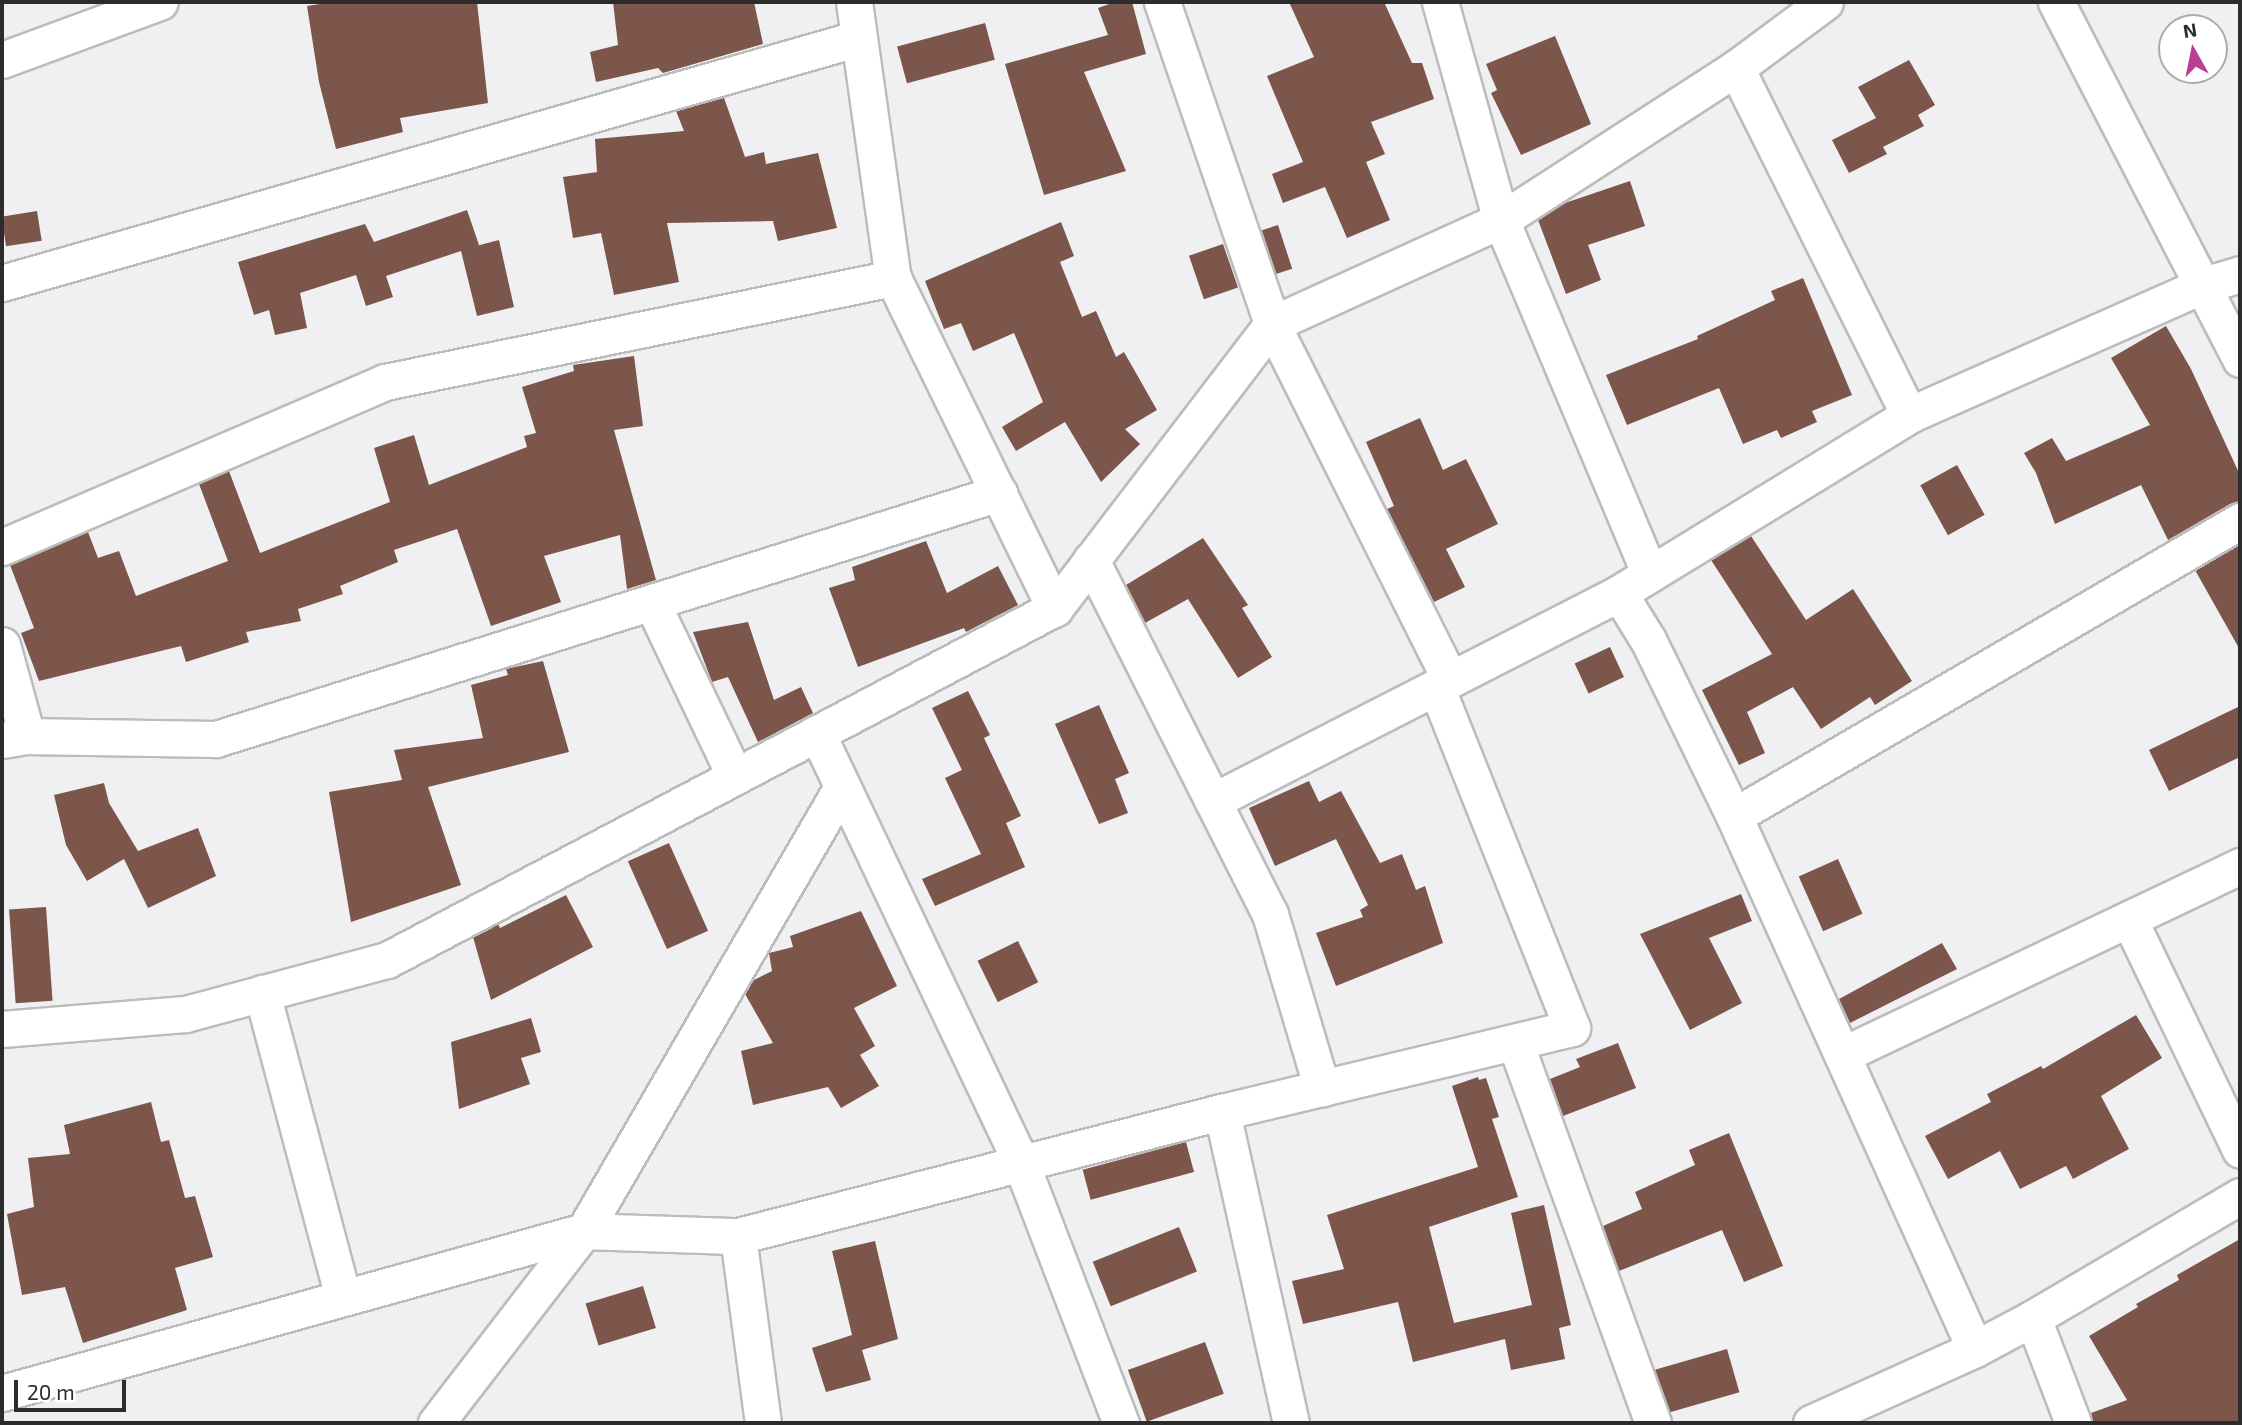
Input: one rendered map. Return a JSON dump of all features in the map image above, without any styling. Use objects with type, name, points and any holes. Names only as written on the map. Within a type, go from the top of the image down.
[{"type":"street","points":[[2,60],[160,2]]},
{"type":"street","points":[[854,2],[893,278],[1055,607]]},
{"type":"street","points":[[2,1393],[584,1231],[738,1236],[1222,1112],[1572,1028],[1443,683],[1272,324],[1162,2]]},
{"type":"street","points":[[1440,2],[1501,220],[1650,574]]},
{"type":"street","points":[[2056,2],[2240,359]]},
{"type":"street","points":[[2,1029],[185,1014],[387,960],[1055,607],[1272,324],[1501,220],[1736,68],[1805,8]]},
{"type":"street","points":[[2,283],[859,38]]},
{"type":"street","points":[[1736,68],[1909,415]]},
{"type":"street","points":[[1213,801],[1619,593],[1909,415],[2204,285],[2240,274]]},
{"type":"street","points":[[2,547],[386,382],[893,278]]},
{"type":"street","points":[[2,645],[14,738],[216,739],[999,493]]},
{"type":"street","points":[[1734,816],[2240,522]]},
{"type":"street","points":[[1091,560],[1270,914],[1322,1088]]},
{"type":"street","points":[[1619,593],[1648,640],[1734,816],[1975,1349]]},
{"type":"street","points":[[652,603],[735,776]]},
{"type":"street","points":[[817,733],[1021,1163],[1121,1423]]},
{"type":"street","points":[[436,1423],[584,1231],[842,786]]},
{"type":"street","points":[[1842,1055],[2240,866]]},
{"type":"street","points":[[2129,919],[2240,1150]]},
{"type":"street","points":[[262,993],[343,1297]]},
{"type":"street","points":[[1515,1042],[1653,1423]]},
{"type":"street","points":[[1222,1112],[1291,1423]]},
{"type":"street","points":[[1811,1423],[1975,1349],[2240,1196]]},
{"type":"street","points":[[738,1236],[763,1423]]},
{"type":"street","points":[[2032,1318],[2073,1423]]},
{"type":"building","points":[[333,2],[477,2],[488,103],[400,118],[403,132],[336,149],[319,82],[307,6]]},
{"type":"building","points":[[613,2],[754,2],[763,44],[663,73],[658,68],[596,82],[590,52],[618,45]]},
{"type":"building","points":[[1115,2],[1132,2],[1146,54],[1084,72],[1126,171],[1044,195],[1005,64],[1108,35],[1098,8]]},
{"type":"building","points":[[1289,2],[1384,2],[1412,63],[1422,63],[1434,99],[1371,122],[1385,154],[1366,162],[1390,220],[1347,238],[1325,187],[1283,203],[1272,174],[1303,162],[1267,76],[1314,57]]},
{"type":"building","points":[[985,23],[995,60],[907,83],[897,47]]},
{"type":"building","points":[[1555,36],[1591,124],[1521,155],[1491,93],[1497,90],[1486,64]]},
{"type":"building","points":[[1909,60],[1935,105],[1918,115],[1924,126],[1883,147],[1887,154],[1849,173],[1832,140],[1876,118],[1858,87]]},
{"type":"building","points":[[724,98],[745,157],[764,152],[766,164],[818,153],[837,228],[778,241],[773,221],[667,223],[679,282],[614,295],[601,233],[573,238],[563,177],[597,172],[595,139],[684,131],[676,111]]},
{"type":"building","points":[[1630,181],[1645,226],[1588,245],[1601,280],[1566,294],[1538,220],[1565,203]]},
{"type":"building","points":[[467,210],[479,245],[476,246],[499,240],[514,307],[477,316],[461,251],[386,276],[393,297],[366,306],[356,275],[300,293],[307,328],[275,335],[269,310],[254,315],[238,262],[365,224],[374,242]]},
{"type":"building","points":[[37,211],[42,241],[6,246],[2,217]]},
{"type":"building","points":[[1061,222],[1074,256],[1060,262],[1082,317],[1096,311],[1116,357],[1124,352],[1157,410],[1125,429],[1140,444],[1101,482],[1065,422],[1016,451],[1002,427],[1043,402],[1014,333],[973,351],[961,323],[944,329],[925,281]]},
{"type":"building","points":[[1278,225],[1292,269],[1276,274],[1262,230]]},
{"type":"building","points":[[1223,244],[1238,287],[1204,299],[1189,256]]},
{"type":"building","points":[[1803,278],[1852,395],[1812,411],[1817,422],[1781,438],[1777,430],[1743,444],[1719,388],[1627,425],[1606,375],[1698,339],[1697,336],[1775,300],[1771,291]]},
{"type":"building","points":[[2166,326],[2191,369],[2240,475],[2240,501],[2230,504],[2168,540],[2141,485],[2055,524],[2036,473],[2024,453],[2052,438],[2066,461],[2150,425],[2111,358]]},
{"type":"building","points":[[634,356],[643,426],[614,430],[656,580],[627,589],[620,535],[544,556],[561,602],[491,626],[457,529],[394,550],[398,562],[340,586],[343,594],[298,609],[301,621],[246,632],[249,642],[186,662],[181,646],[39,681],[21,633],[34,628],[10,565],[88,532],[98,558],[119,551],[136,596],[228,561],[199,484],[229,471],[260,553],[390,502],[374,448],[414,435],[429,485],[527,447],[524,436],[536,433],[522,387],[574,371],[573,365]]},
{"type":"building","points":[[1420,418],[1443,470],[1466,459],[1498,524],[1446,549],[1465,587],[1434,602],[1387,509],[1394,506],[1366,442]]},
{"type":"building","points":[[1957,465],[1985,515],[1948,535],[1920,485]]},
{"type":"building","points":[[1751,536],[1806,620],[1853,589],[1912,681],[1875,705],[1870,697],[1821,729],[1793,687],[1747,712],[1765,753],[1739,765],[1702,690],[1772,654],[1711,560]]},
{"type":"building","points":[[1203,538],[1248,605],[1242,608],[1272,657],[1238,678],[1188,599],[1145,623],[1126,585]]},
{"type":"building","points":[[926,541],[947,593],[998,566],[1018,605],[966,632],[964,628],[858,667],[829,588],[855,580],[852,567]]},
{"type":"building","points":[[2240,544],[2240,650],[2195,570]]},
{"type":"building","points":[[748,622],[774,700],[801,687],[813,713],[758,742],[728,677],[712,682],[693,632]]},
{"type":"building","points":[[1610,647],[1624,677],[1589,693],[1575,663]]},
{"type":"building","points":[[543,661],[569,752],[428,787],[461,885],[351,922],[329,792],[402,780],[394,750],[483,738],[471,685],[508,675],[506,669]]},
{"type":"building","points":[[968,691],[990,735],[984,738],[1021,816],[1006,823],[1025,867],[935,906],[922,879],[981,854],[945,778],[962,770],[932,708]]},
{"type":"building","points":[[1099,705],[1129,773],[1115,779],[1128,813],[1099,824],[1055,724]]},
{"type":"building","points":[[2240,706],[2240,757],[2169,791],[2149,750]]},
{"type":"building","points":[[1309,781],[1319,802],[1341,791],[1380,863],[1402,854],[1416,890],[1425,886],[1443,943],[1336,986],[1316,933],[1363,917],[1360,910],[1368,905],[1336,839],[1275,866],[1249,808]]},
{"type":"building","points":[[104,783],[109,803],[138,851],[198,828],[216,876],[148,908],[124,859],[87,881],[66,845],[54,795]]},
{"type":"building","points":[[669,843],[708,931],[667,949],[628,861]]},
{"type":"building","points":[[1838,859],[1862,914],[1823,931],[1799,876]]},
{"type":"building","points":[[1741,894],[1752,921],[1709,938],[1742,1003],[1690,1030],[1640,934]]},
{"type":"building","points":[[566,895],[593,947],[491,1000],[473,937],[498,924],[500,928]]},
{"type":"building","points":[[46,907],[53,1001],[16,1003],[9,910]]},
{"type":"building","points":[[861,911],[897,986],[854,1008],[875,1046],[860,1055],[879,1086],[841,1108],[828,1087],[753,1105],[741,1051],[773,1043],[745,994],[752,981],[772,971],[769,953],[793,947],[790,936]]},
{"type":"building","points":[[1018,941],[1038,982],[998,1002],[978,961]]},
{"type":"building","points":[[1942,943],[1957,969],[1850,1023],[1839,999]]},
{"type":"building","points":[[2136,1015],[2162,1058],[2101,1096],[2129,1149],[2073,1179],[2066,1166],[2020,1189],[2000,1151],[1948,1179],[1925,1136],[1991,1102],[1987,1094],[2041,1066],[2043,1069]]},
{"type":"building","points":[[531,1018],[541,1052],[521,1058],[530,1084],[459,1109],[451,1042]]},
{"type":"building","points":[[1618,1043],[1636,1088],[1563,1116],[1550,1079],[1580,1067],[1576,1059]]},
{"type":"building","points":[[1478,1077],[1479,1080],[1486,1078],[1499,1117],[1492,1119],[1518,1197],[1429,1227],[1454,1323],[1532,1305],[1511,1213],[1544,1205],[1571,1325],[1559,1328],[1565,1359],[1511,1370],[1505,1339],[1413,1362],[1398,1302],[1303,1324],[1292,1281],[1344,1269],[1327,1215],[1478,1167],[1452,1086]]},
{"type":"building","points":[[151,1102],[161,1142],[169,1140],[185,1198],[195,1196],[213,1257],[175,1268],[187,1310],[83,1343],[65,1287],[22,1295],[7,1214],[34,1207],[28,1158],[70,1154],[64,1125]]},
{"type":"building","points":[[1729,1133],[1783,1266],[1744,1282],[1722,1230],[1619,1271],[1603,1226],[1642,1209],[1635,1192],[1695,1165],[1689,1150]]},
{"type":"building","points":[[1186,1142],[1194,1172],[1091,1200],[1083,1170]]},
{"type":"building","points":[[1179,1227],[1197,1272],[1111,1306],[1093,1262]]},
{"type":"building","points":[[2240,1239],[2240,1423],[2093,1423],[2091,1413],[2127,1400],[2089,1336],[2138,1307],[2136,1304],[2179,1280],[2177,1275]]},
{"type":"building","points":[[875,1241],[898,1339],[862,1350],[871,1380],[826,1392],[812,1348],[852,1335],[832,1251]]},
{"type":"building","points":[[643,1286],[656,1328],[598,1346],[586,1304]]},
{"type":"building","points":[[1205,1342],[1224,1394],[1147,1422],[1128,1370]]},
{"type":"building","points":[[1727,1349],[1739,1392],[1667,1413],[1655,1370]]}]
